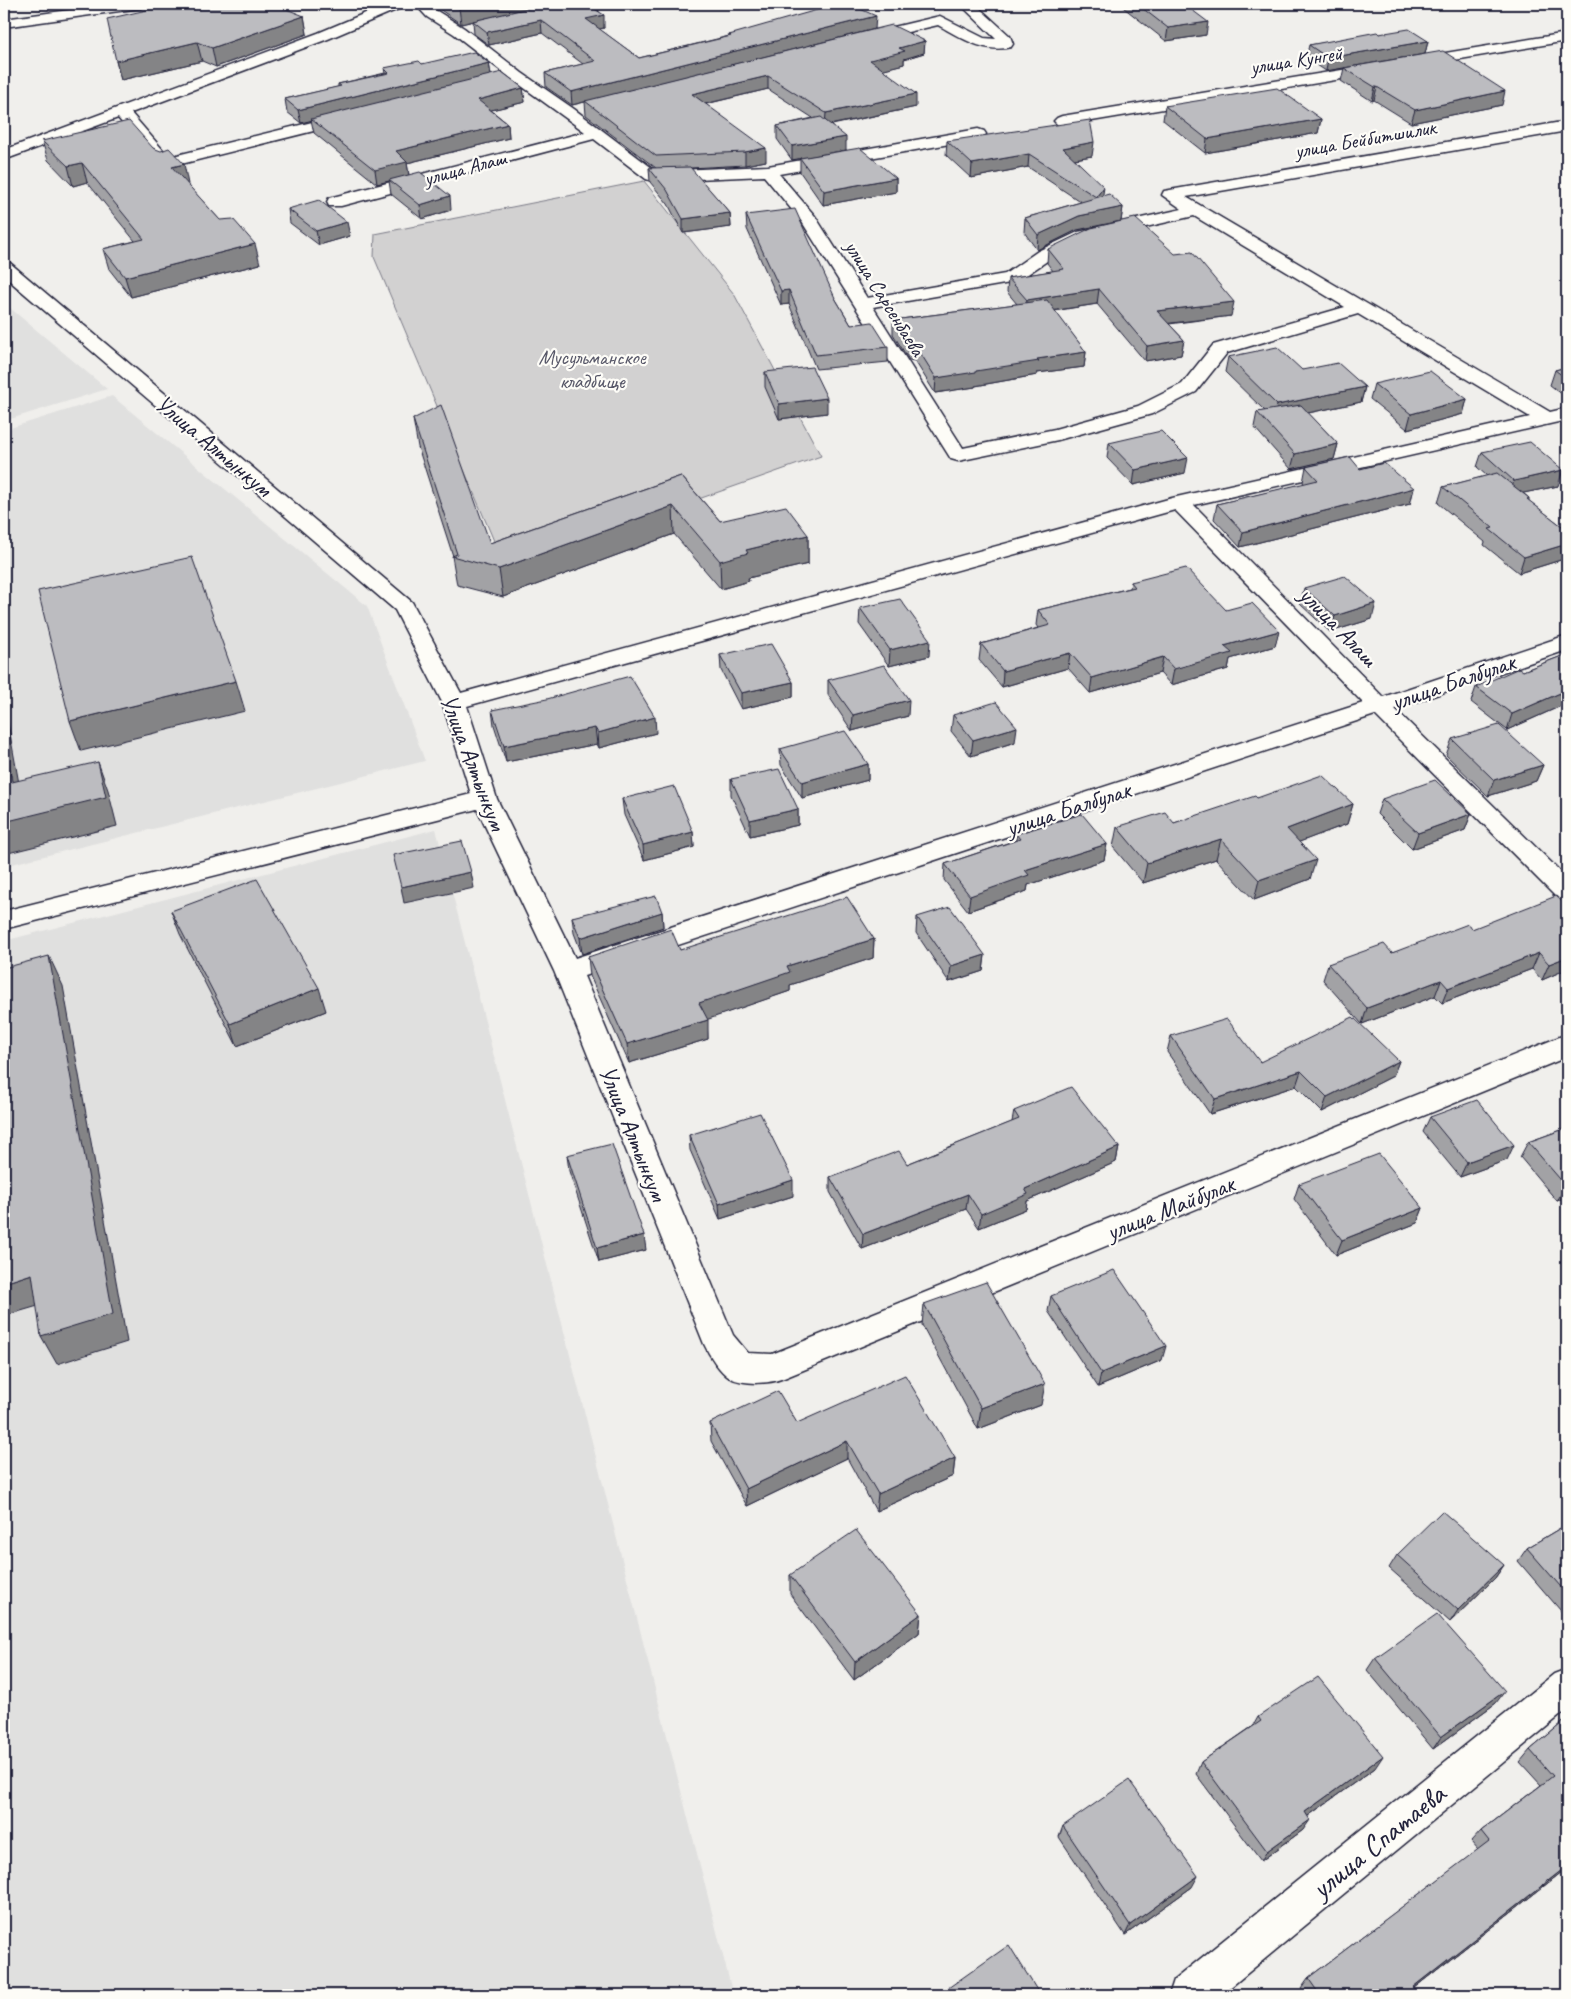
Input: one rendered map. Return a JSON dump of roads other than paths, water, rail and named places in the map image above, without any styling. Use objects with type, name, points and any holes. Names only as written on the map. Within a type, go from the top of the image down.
[{"type":"street","points":[[4,11],[59,4]]},
{"type":"street","points":[[4,23],[141,4]]},
{"type":"street","points":[[4,155],[323,36],[398,4]]},
{"type":"street","points":[[422,4],[432,14],[459,31],[652,176],[768,171],[978,134]]},
{"type":"street","points":[[846,42],[932,21],[944,22],[981,42],[1006,44],[1005,39],[967,4]]},
{"type":"street","points":[[459,31],[478,26]]},
{"type":"street","name":"улица Кунгей","points":[[1062,121],[1567,37]]},
{"type":"street","points":[[498,80],[517,76]]},
{"type":"street","points":[[569,112],[588,107]]},
{"type":"street","points":[[122,112],[165,163],[365,114]]},
{"type":"street","name":"улица Бейбитшилик","points":[[1196,211],[1170,194],[1567,126]]},
{"type":"street","name":"улица Алаш","points":[[335,202],[596,134]]},
{"type":"street","name":"улица Сарсенбаева","points":[[768,171],[810,220],[958,455],[1058,434],[1145,410],[1189,388],[1220,349],[1360,308]]},
{"type":"street","points":[[862,304],[1010,278],[1044,255],[1084,236],[1196,211],[1546,418]]},
{"type":"street","name":"Улица Алтынкум","points":[[4,267],[404,607],[454,702],[485,799],[568,971],[720,1344],[740,1367],[773,1368]]},
{"type":"street","points":[[454,702],[1179,502],[1567,414]]},
{"type":"street","name":"улица Алаш","points":[[1179,502],[1379,706],[1567,892]]},
{"type":"street","name":"улица Балбулак","points":[[568,971],[1379,706],[1567,642]]},
{"type":"street","points":[[4,920],[485,799]]},
{"type":"street","name":"улица Майбулак","points":[[773,1368],[1567,1045]]},
{"type":"street","name":"улица Спатаева","points":[[1189,1995],[1567,1687]]},
{"type":"park label","name":"Мусульманское кладбище","points":[[592,369]]}]
